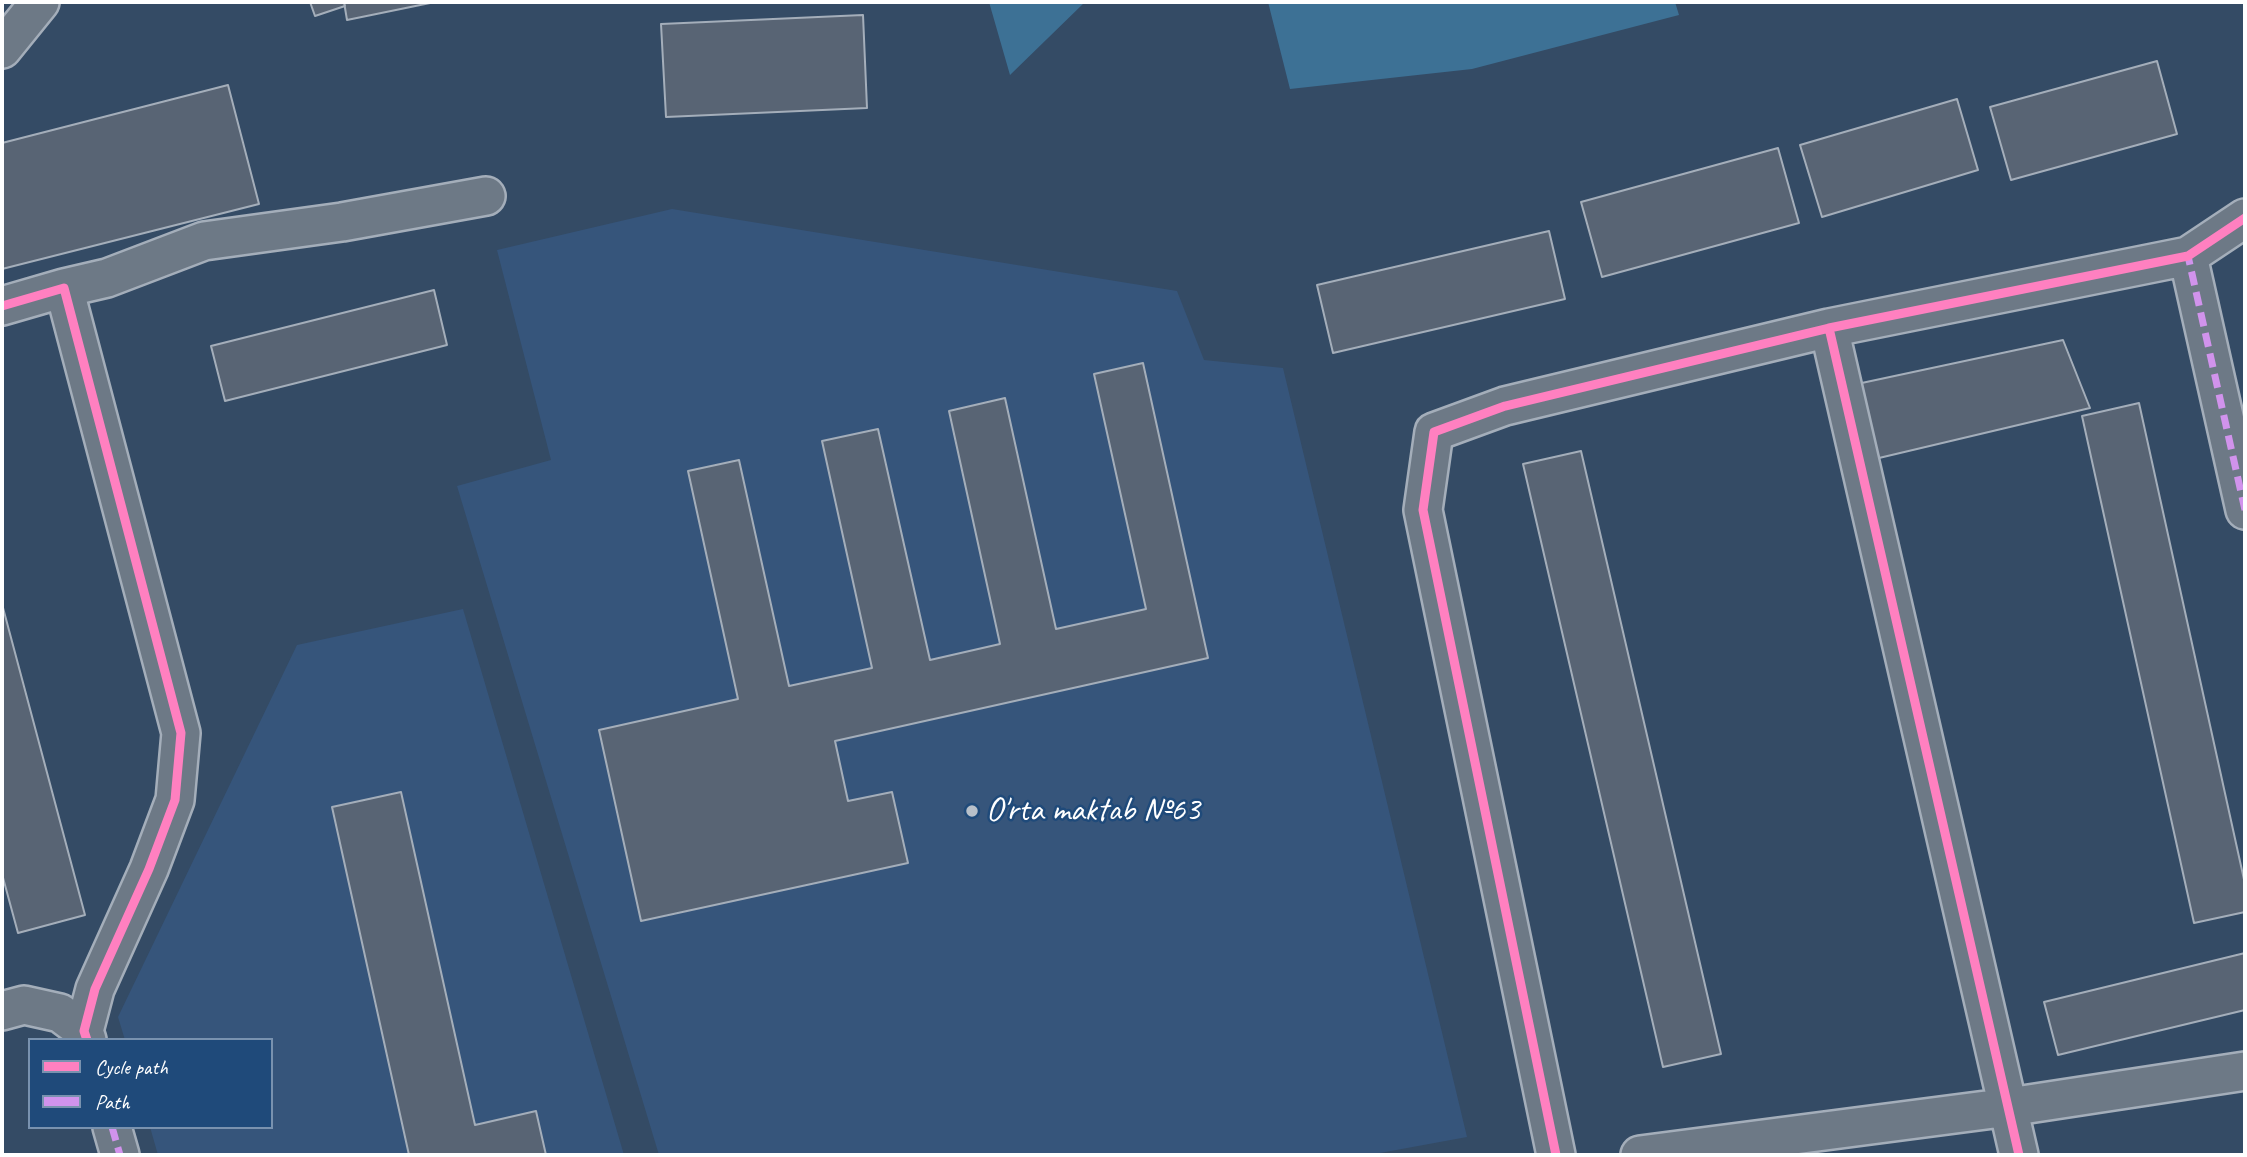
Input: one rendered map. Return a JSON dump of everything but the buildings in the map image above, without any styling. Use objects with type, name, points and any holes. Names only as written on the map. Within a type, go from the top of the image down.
[{"type":"street","points":[[2,49],[40,2]]},
{"type":"street","points":[[2,306],[107,278],[204,241],[342,222],[486,196]]},
{"type":"street","points":[[1556,1155],[1423,510],[1434,432],[1505,405],[1829,328],[2188,256],[2245,218]]},
{"type":"street","points":[[2188,256],[2245,510]]},
{"type":"street","points":[[2,1011],[24,1005],[60,1013],[85,1035],[95,989],[149,869],[175,800],[181,733],[64,288]]},
{"type":"street","points":[[1829,328],[2019,1155]]},
{"type":"street","points":[[1640,1155],[1857,1141],[2009,1107],[2245,1071]]},
{"type":"street","points":[[113,1129],[120,1155]]},
{"type":"shaded area","points":[[989,2],[1085,2],[1010,75]]},
{"type":"shaded area","points":[[1268,2],[1675,2],[1679,15],[1472,69],[1290,89]]},
{"type":"shaded area","name":"O'rta maktab №63","points":[[672,209],[1177,291],[1204,360],[1283,368],[1467,1137],[1369,1155],[659,1155],[457,486],[551,460],[497,250]]},
{"type":"shaded area","points":[[463,609],[624,1155],[158,1155],[151,1129],[273,1129],[273,1038],[124,1038],[118,1017],[297,645]]},
{"type":"marked path","points":[[2192,253],[2188,256],[2245,510]]},
{"type":"marked path","points":[[113,1129],[120,1155]]},
{"type":"cycle path","points":[[1556,1155],[1423,510],[1434,432],[1505,406],[1829,328],[2188,256],[2245,218]]},
{"type":"cycle path","points":[[2,306],[64,288],[181,733],[175,800],[149,869],[95,989],[84,1031],[86,1038]]},
{"type":"cycle path","points":[[1829,328],[2019,1155]]},
{"type":"place","name":"O'rta maktab №63","points":[[972,811]]}]
